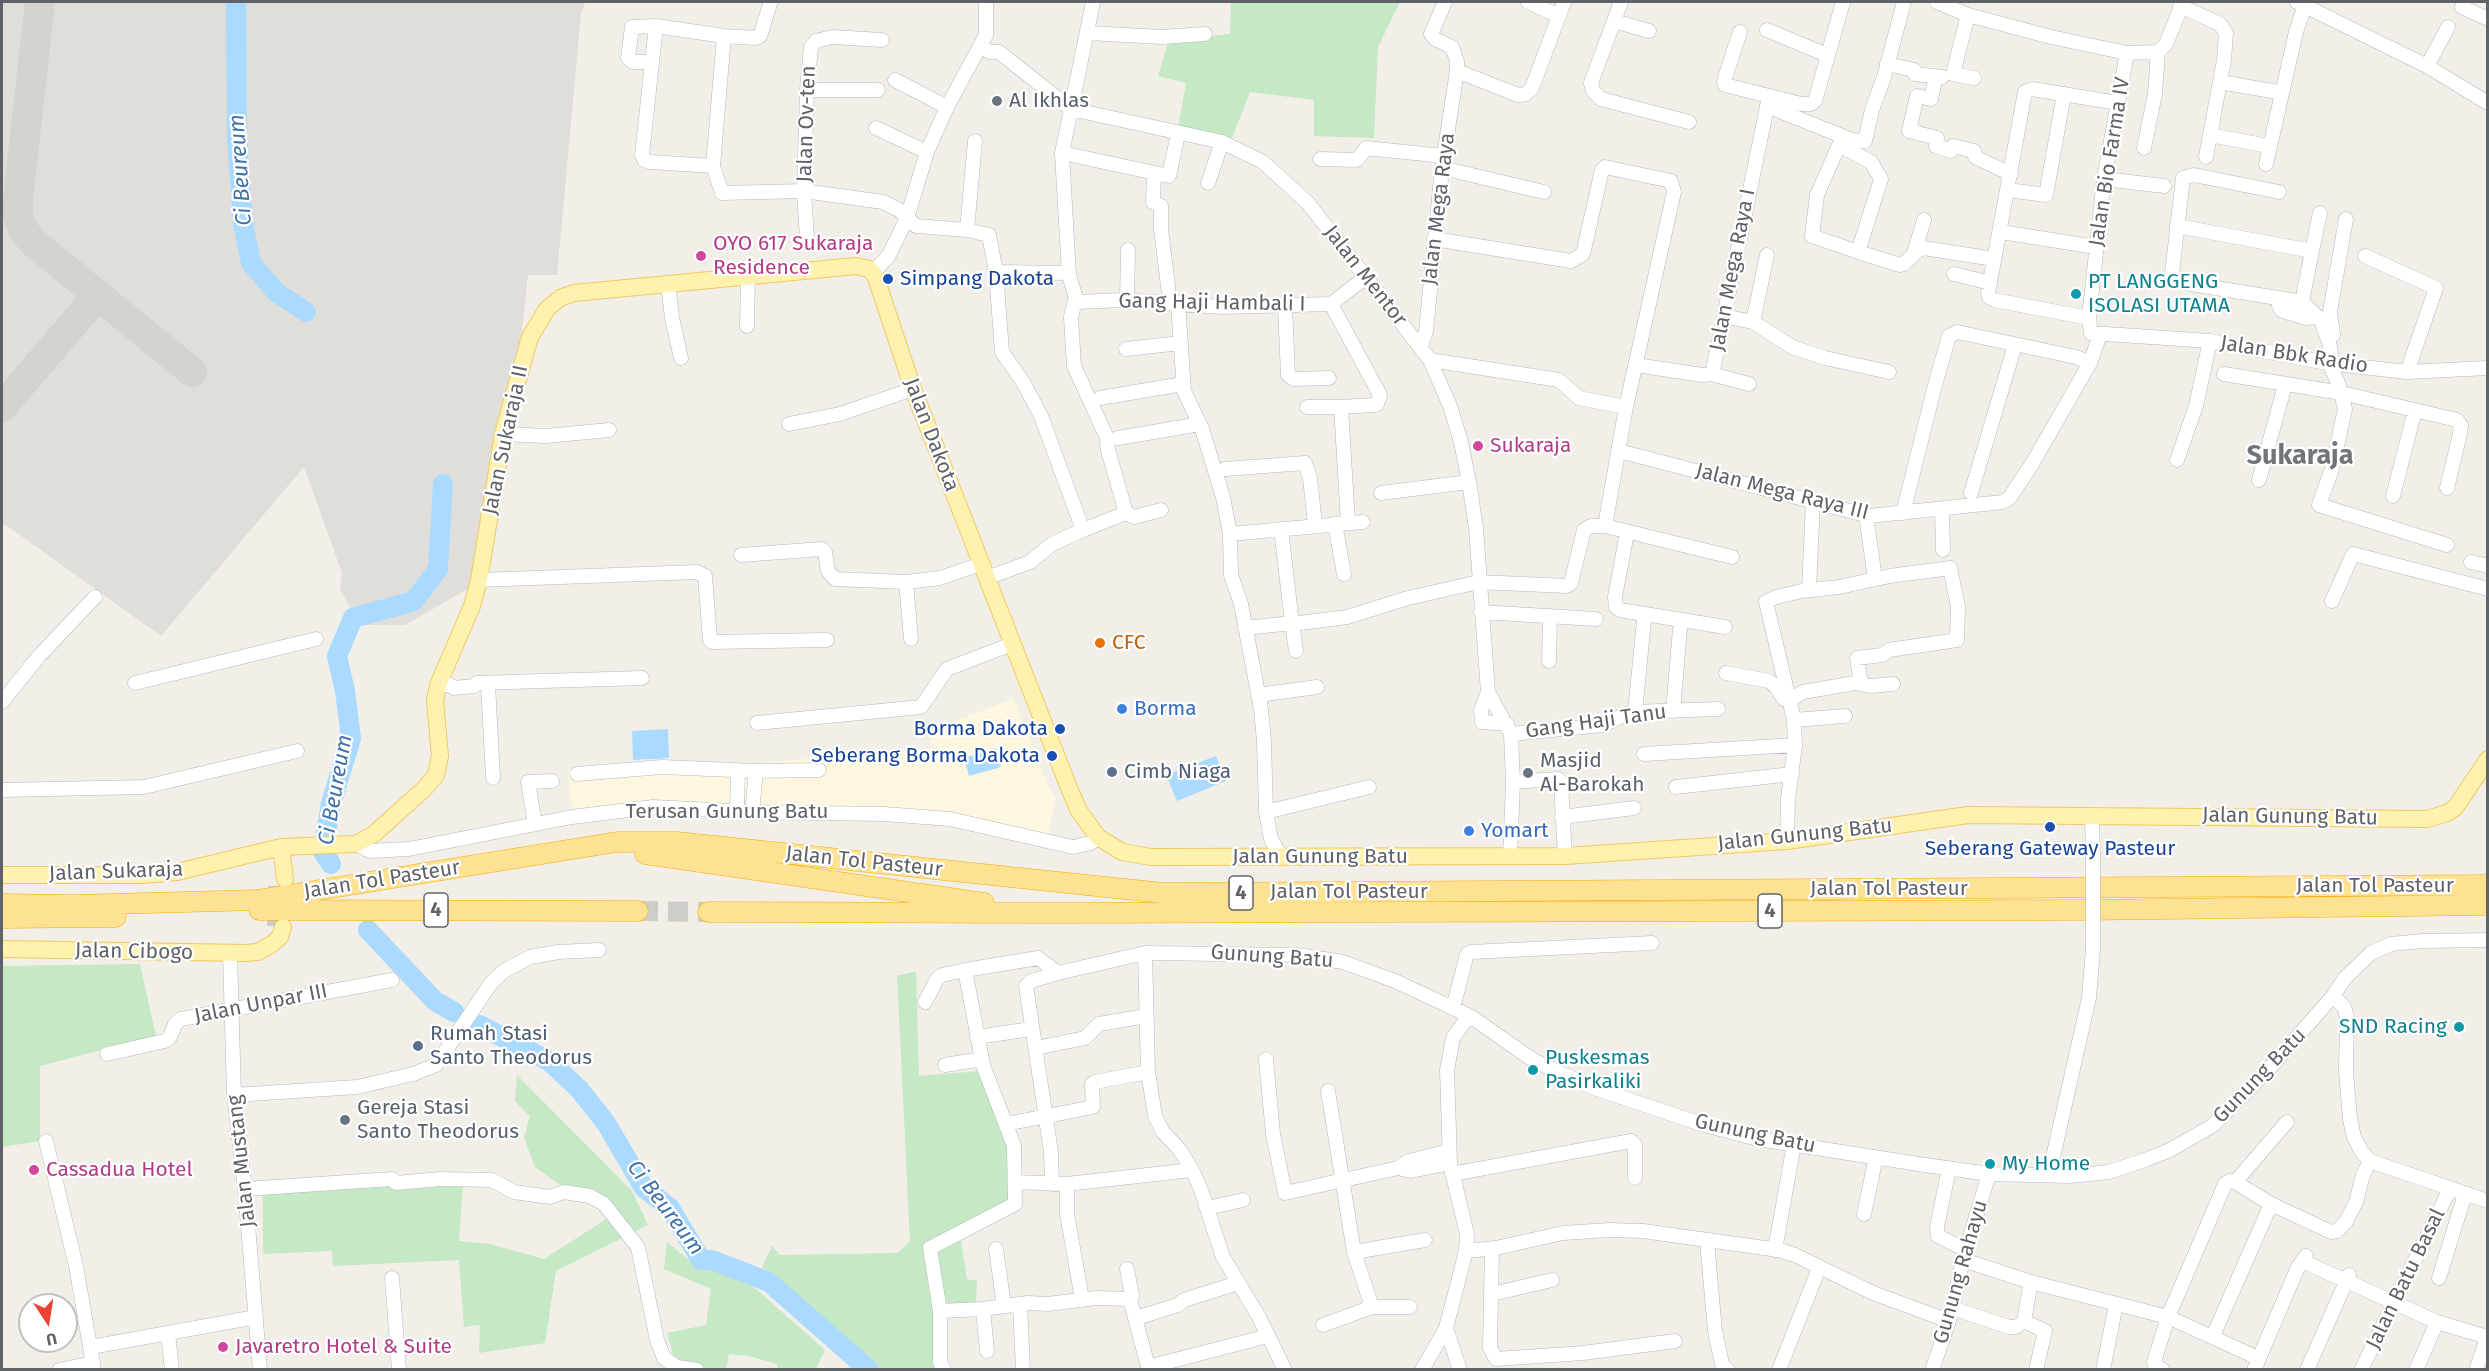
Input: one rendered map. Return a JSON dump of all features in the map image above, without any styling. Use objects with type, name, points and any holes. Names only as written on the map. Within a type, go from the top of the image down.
[{"type":"highway","name":"Jalan Tol Pasteur","points":[[2,904],[74,905],[257,900],[617,842],[677,842],[1163,893],[2487,885]]},
{"type":"highway","points":[[260,910],[605,855],[645,854],[1053,914]]},
{"type":"highway","name":"Jalan Tol Pasteur","points":[[708,912],[1053,914],[2082,910],[2487,905]]},
{"type":"highway","name":"Jalan Tol Pasteur","points":[[2,918],[75,919],[260,910],[638,911]]},
{"type":"highway","points":[[2,923],[37,919]]},
{"type":"main road","name":"Jalan Sukaraja II","points":[[359,842],[374,834],[424,789],[436,775],[440,756],[435,700],[444,685],[479,580],[503,434],[530,338],[553,302],[574,293],[748,275],[856,266],[869,269],[873,273]]},
{"type":"main road","name":"Jalan Dakota","points":[[873,273],[913,389],[1071,793],[1083,818],[1098,837]]},
{"type":"main road","name":"Jalan Gunung Batu","points":[[1098,837],[1110,846],[1136,856],[1510,857],[1565,856],[1787,841],[1968,815],[2427,819],[2455,808],[2487,759]]},
{"type":"main road","name":"Jalan Sukaraja","points":[[2,875],[142,870],[177,872],[281,847],[359,842]]},
{"type":"main road","points":[[281,847],[282,874]]},
{"type":"main road","name":"Jalan Cibogo","points":[[2,949],[258,952],[266,948],[279,926]]},
{"type":"street","points":[[873,273],[889,255],[908,218],[927,152],[947,107],[983,41],[986,2]]},
{"type":"street","points":[[1094,2],[1062,153],[1069,273],[1080,302],[1071,317],[1074,366],[1112,439],[1108,450],[1126,513],[1134,518],[1161,510]]},
{"type":"street","points":[[1445,2],[1431,34],[1435,39],[1452,47],[1457,61],[1457,71],[1518,94],[1526,94],[1532,88],[1564,2]]},
{"type":"street","points":[[1528,2],[1559,16]]},
{"type":"street","points":[[1621,2],[1591,83],[1593,91],[1601,99],[1689,122]]},
{"type":"street","points":[[1768,102],[1807,105],[1815,101],[1843,2]]},
{"type":"street","points":[[1740,32],[1724,83],[1727,87],[1768,102],[1852,140],[1866,141],[1872,110],[1904,2]]},
{"type":"street","points":[[1937,2],[2051,37],[2127,53],[2158,51]]},
{"type":"street","points":[[2463,2],[2463,8],[2487,18]]},
{"type":"street","points":[[651,62],[633,62],[628,58],[631,30],[636,26],[656,26],[752,38],[760,36],[771,4]]},
{"type":"street","points":[[2144,148],[2155,94],[2158,51],[2171,36],[2182,4],[2224,28],[2227,42],[2206,157]]},
{"type":"street","points":[[2266,164],[2301,4],[2427,66],[2487,103]]},
{"type":"street","points":[[1887,64],[1914,70],[1915,74],[1950,79],[1967,10]]},
{"type":"street","points":[[1614,21],[1649,32]]},
{"type":"street","points":[[656,26],[642,155],[644,160],[713,166]]},
{"type":"street","points":[[2427,66],[2448,27]]},
{"type":"street","points":[[1767,30],[1827,55]]},
{"type":"street","points":[[1089,33],[1162,37],[1205,34]]},
{"type":"street","points":[[724,36],[713,166],[722,194],[804,191],[883,202],[893,206],[919,226],[967,230],[988,235],[996,272],[1000,347],[1004,357],[1023,382],[1041,416],[1080,522]]},
{"type":"street","name":"Jalan Ov-ten","points":[[807,239],[804,191],[807,90],[811,47],[816,41],[832,38],[882,40]]},
{"type":"street","name":"Jalan Mentor","points":[[983,41],[990,52],[999,52],[1071,109],[1222,142],[1263,162],[1295,189],[1421,346],[1430,360],[1450,406],[1469,482],[1476,528],[1480,612],[1488,692],[1509,729],[1513,782],[1510,857]]},
{"type":"street","name":"Jalan Bio Farma IV","points":[[2089,318],[2104,179],[2127,53]]},
{"type":"street","name":"Jalan Mega Raya","points":[[1421,346],[1426,331],[1443,162],[1457,71]]},
{"type":"street","points":[[1953,74],[1974,78]]},
{"type":"street","points":[[1936,76],[1930,99],[1917,96],[1909,131],[1937,138],[1936,146],[1951,151],[1953,146],[1974,151],[1975,157],[2011,174]]},
{"type":"street","points":[[895,80],[947,107]]},
{"type":"street","points":[[2220,82],[2278,92]]},
{"type":"street","points":[[2100,335],[2093,334],[2089,330],[2089,318],[1994,300],[1989,297],[1990,283],[2025,92],[2032,89],[2118,103]]},
{"type":"street","points":[[807,90],[878,90]]},
{"type":"street","points":[[2008,190],[2046,195],[2064,94]]},
{"type":"street","name":"Jalan Mega Raya I","points":[[1636,365],[1702,375],[1711,374],[1768,102]]},
{"type":"street","points":[[876,128],[927,152]]},
{"type":"street","points":[[1062,153],[1169,176],[1178,134]]},
{"type":"street","points":[[2210,135],[2263,145]]},
{"type":"street","points":[[967,230],[975,141]]},
{"type":"street","points":[[1208,183],[1222,142]]},
{"type":"street","points":[[1858,252],[1881,179],[1871,162],[1839,145],[1817,195],[1812,236],[1858,252],[1902,266],[1914,253],[1924,248],[1994,259]]},
{"type":"street","points":[[1320,159],[1357,160],[1366,148],[1443,162],[1544,192]]},
{"type":"street","points":[[1434,239],[1571,261],[1583,254],[1602,170],[1605,167],[1671,181],[1674,192],[1626,407],[1605,526]]},
{"type":"street","points":[[1154,174],[1153,202],[1161,206],[1161,229],[1180,343],[1183,384],[1186,398],[1200,424],[1221,490],[1230,534],[1231,575],[1236,585],[1258,695],[1264,741],[1266,812],[1271,839],[1281,857]]},
{"type":"street","points":[[2279,192],[2188,175],[2182,178],[2172,273],[2179,281],[2302,302],[2321,320],[2327,335],[2345,409],[2332,469],[2319,505],[2447,546]]},
{"type":"street","points":[[2104,179],[2164,186]]},
{"type":"street","points":[[2302,302],[2320,213]]},
{"type":"street","points":[[2332,363],[2330,312],[2346,219]]},
{"type":"street","points":[[1914,253],[1924,220]]},
{"type":"street","points":[[2177,226],[2312,251]]},
{"type":"street","points":[[2001,232],[2096,247]]},
{"type":"street","points":[[1127,300],[1128,250]]},
{"type":"street","points":[[1753,322],[1767,255]]},
{"type":"street","points":[[2365,256],[2436,288],[2407,372]]},
{"type":"street","points":[[996,272],[1069,273]]},
{"type":"street","points":[[1954,274],[1990,283]]},
{"type":"street","points":[[747,326],[748,275]]},
{"type":"street","name":"Gang Haji Hambali I","points":[[1080,302],[1127,300],[1222,307],[1331,304],[1366,277]]},
{"type":"street","points":[[668,283],[672,318],[681,358]]},
{"type":"street","points":[[2280,298],[2279,306],[2282,311],[2306,318],[2316,316]]},
{"type":"street","points":[[1307,407],[1374,405],[1377,404],[1380,395],[1331,304]]},
{"type":"street","points":[[1285,306],[1288,375],[1294,378],[1329,378]]},
{"type":"street","points":[[1724,316],[1753,322],[1792,347],[1825,358],[1889,372]]},
{"type":"street","points":[[1903,513],[1949,336],[1957,332],[2076,357],[2090,363]]},
{"type":"street","name":"Jalan Bbk Radio","points":[[2100,335],[2210,341],[2332,363],[2407,372],[2487,368]]},
{"type":"street","name":"Jalan Mega Raya III","points":[[1619,451],[1866,515],[1942,510],[2003,502],[2010,497],[2032,464],[2090,363],[2100,335]]},
{"type":"street","points":[[2177,460],[2196,406],[2210,341]]},
{"type":"street","points":[[1126,350],[1180,343]]},
{"type":"street","points":[[1971,493],[2015,345]]},
{"type":"street","points":[[1430,360],[1559,380],[1579,398],[1626,407]]},
{"type":"street","points":[[1711,374],[1749,384]]},
{"type":"street","points":[[2224,374],[2342,393],[2457,420],[2460,426],[2447,488]]},
{"type":"street","points":[[1100,398],[1183,384]]},
{"type":"street","points":[[2259,480],[2285,385]]},
{"type":"street","points":[[789,424],[840,414],[913,389]]},
{"type":"street","points":[[1341,407],[1344,573]]},
{"type":"street","points":[[2393,496],[2415,410]]},
{"type":"street","points":[[1112,439],[1200,424]]},
{"type":"street","points":[[503,434],[546,436],[609,430]]},
{"type":"street","points":[[1225,469],[1305,463],[1310,478],[1315,524]]},
{"type":"street","points":[[1381,493],[1469,482]]},
{"type":"street","points":[[1809,590],[1813,500]]},
{"type":"street","points":[[1942,510],[1943,550]]},
{"type":"street","points":[[741,555],[822,549],[825,552],[828,571],[836,579],[906,582],[1030,562],[1052,544],[1126,513]]},
{"type":"street","points":[[1866,515],[1875,579]]},
{"type":"street","points":[[1230,534],[1315,524],[1363,522]]},
{"type":"street","points":[[1245,628],[1347,617],[1408,598],[1479,582],[1570,585],[1584,530],[1591,526],[1605,526],[1732,557]]},
{"type":"street","points":[[1281,529],[1296,651]]},
{"type":"street","points":[[1627,532],[1615,597],[1616,607],[1620,610],[1725,627]]},
{"type":"street","points":[[2332,602],[2353,554],[2487,589]]},
{"type":"street","points":[[2470,562],[2487,566]]},
{"type":"street","points":[[1787,841],[1787,807],[1795,744],[1794,720],[1766,602],[1776,597],[1809,590],[1950,568],[1958,606],[1959,636],[1955,642],[1888,650],[1882,655],[1857,658],[1861,684]]},
{"type":"street","points":[[479,580],[697,572],[705,576],[712,642],[827,640]]},
{"type":"street","points":[[906,582],[911,639]]},
{"type":"street","points":[[2,702],[39,656],[95,597]]},
{"type":"street","points":[[1480,612],[1596,619]]},
{"type":"street","points":[[1549,661],[1550,616]]},
{"type":"street","points":[[1635,712],[1644,621]]},
{"type":"street","points":[[1673,711],[1680,629]]},
{"type":"street","points":[[135,683],[315,639]]},
{"type":"street","points":[[756,723],[921,707],[946,669],[1012,644]]},
{"type":"street","points":[[1726,673],[1769,681],[1784,699],[1790,700],[1803,692],[1861,684],[1893,684]]},
{"type":"street","points":[[444,685],[453,680],[474,677],[483,683],[642,678]]},
{"type":"street","points":[[483,683],[493,778]]},
{"type":"street","points":[[1258,695],[1317,687]]},
{"type":"street","name":"Gang Haji Tanu","points":[[1509,729],[1598,726],[1635,712],[1718,709]]},
{"type":"street","points":[[1794,720],[1845,716]]},
{"type":"street","points":[[1644,754],[1795,744]]},
{"type":"street","points":[[2,790],[144,787],[297,751]]},
{"type":"street","points":[[577,774],[662,767],[756,771],[819,770]]},
{"type":"street","points":[[737,811],[738,770]]},
{"type":"street","points":[[752,812],[756,771]]},
{"type":"street","points":[[1676,787],[1792,774]]},
{"type":"street","points":[[1513,782],[1558,779],[1561,782],[1565,856]]},
{"type":"street","points":[[535,825],[528,782],[552,781]]},
{"type":"street","points":[[1266,812],[1369,787]]},
{"type":"street","name":"Terusan Gunung Batu","points":[[359,842],[409,849],[572,817],[639,808],[838,812],[950,819],[1073,847],[1092,843],[1098,837]]},
{"type":"street","points":[[1563,817],[1634,808]]},
{"type":"street","points":[[2049,1175],[2089,998],[2093,948],[2092,816]]},
{"type":"street","name":"Gunung Batu","points":[[1031,1029],[1026,986],[1031,981],[1058,973],[1145,952],[1298,955],[1343,962],[1389,978],[1473,1018],[1533,1060],[1594,1088],[1701,1124],[1758,1138],[1989,1174],[2049,1175],[2109,1172],[2153,1157],[2212,1126],[2250,1090],[2371,952],[2383,946],[2423,941],[2487,940]]},
{"type":"street","points":[[1452,1008],[1469,952],[1652,943]]},
{"type":"street","points":[[234,1095],[357,1087],[413,1074],[436,1065],[491,983],[504,971],[539,956],[599,950]]},
{"type":"street","points":[[1145,952],[1148,1072],[1150,1095],[1157,1122],[1180,1150],[1192,1170],[1223,1257],[1285,1370]]},
{"type":"street","name":"Jalan Mustang","points":[[230,953],[234,1095],[245,1189],[260,1370]]},
{"type":"street","points":[[925,1002],[937,979],[942,975],[1038,958],[1058,973]]},
{"type":"street","points":[[944,1370],[940,1362],[940,1311],[930,1248],[1015,1204],[1014,1146],[992,1093],[982,1059],[965,970]]},
{"type":"street","name":"Jalan Unpar III","points":[[107,1054],[165,1041],[170,1037],[175,1024],[181,1019],[392,980]]},
{"type":"street","points":[[2333,996],[2344,1007],[2347,1017],[2346,1071],[2350,1119],[2354,1137],[2362,1152],[2370,1161],[2487,1201]]},
{"type":"street","points":[[1036,1048],[1085,1038],[1099,1024],[1146,1016]]},
{"type":"street","points":[[1422,1370],[1446,1328],[1466,1251],[1467,1234],[1450,1162],[1447,1086],[1448,1057],[1453,1038],[1465,1021],[1473,1018]]},
{"type":"street","points":[[977,1037],[1031,1029],[1036,1048],[1044,1116],[1068,1222],[1082,1299]]},
{"type":"street","points":[[945,1065],[982,1059]]},
{"type":"street","points":[[1266,1059],[1273,1134],[1284,1192],[1344,1182],[1398,1168],[1411,1171],[1450,1162],[1631,1141],[1635,1145],[1635,1178]]},
{"type":"street","points":[[1006,1124],[1091,1108],[1094,1106],[1092,1084],[1095,1082],[1148,1072]]},
{"type":"street","points":[[1328,1091],[1354,1252],[1372,1307]]},
{"type":"street","points":[[2235,1182],[2287,1122]]},
{"type":"street","points":[[46,1141],[76,1266],[93,1366],[59,1370]]},
{"type":"street","points":[[1775,1250],[1794,1144]]},
{"type":"street","points":[[1864,1214],[1876,1157]]},
{"type":"street","points":[[2163,1370],[2155,1366],[2154,1362],[2168,1317],[2225,1185],[2229,1181],[2235,1182],[2271,1204],[2331,1232],[2337,1231],[2345,1223],[2356,1202],[2363,1175],[2370,1161]]},
{"type":"street","points":[[1949,1168],[1937,1227],[1938,1236],[1965,1255],[2031,1282],[2168,1317],[2213,1336],[2256,1364],[2302,1261],[2347,1278],[2437,1322],[2484,1336],[2485,1344],[2476,1370]]},
{"type":"street","points":[[1015,1182],[1059,1184],[1192,1170]]},
{"type":"street","name":"Gunung Rahayu","points":[[1932,1370],[1950,1315],[1989,1174]]},
{"type":"street","points":[[245,1189],[392,1179],[396,1183],[440,1179],[492,1180],[514,1192],[550,1197],[564,1192],[590,1196],[604,1204],[638,1247],[657,1340],[664,1358],[677,1367],[697,1370]]},
{"type":"street","name":"Jalan Batu Basal","points":[[2361,1370],[2397,1301],[2450,1189]]},
{"type":"street","points":[[2439,1278],[2465,1194]]},
{"type":"street","points":[[1207,1208],[1243,1200]]},
{"type":"street","points":[[2213,1336],[2268,1210]]},
{"type":"street","points":[[1466,1251],[1492,1249],[1563,1233],[1609,1230],[1643,1231],[1775,1250],[1795,1255],[1873,1293],[1950,1315],[2009,1327],[2016,1327],[2024,1321],[2031,1282]]},
{"type":"street","points":[[1354,1252],[1425,1240]]},
{"type":"street","points":[[1707,1241],[1715,1331],[1722,1364],[1728,1370]]},
{"type":"street","points":[[996,1249],[1004,1306]]},
{"type":"street","points":[[1492,1249],[1490,1348],[1496,1359],[1583,1353],[1676,1341]]},
{"type":"street","points":[[1777,1369],[1819,1268]]},
{"type":"street","points":[[1127,1269],[1132,1296],[1130,1299],[1148,1368],[1268,1336]]},
{"type":"street","points":[[392,1278],[399,1370]]},
{"type":"street","points":[[2307,1370],[2347,1278]]},
{"type":"street","points":[[1492,1294],[1552,1280]]},
{"type":"street","points":[[1136,1318],[1238,1283]]},
{"type":"street","points":[[940,1311],[1048,1304],[1082,1299],[1130,1299]]},
{"type":"street","points":[[2103,1370],[2116,1304]]},
{"type":"street","points":[[1020,1305],[1023,1370]]},
{"type":"street","points":[[1323,1325],[1372,1307],[1410,1307]]},
{"type":"street","points":[[983,1309],[987,1351]]},
{"type":"street","points":[[91,1347],[256,1317]]},
{"type":"street","points":[[2024,1321],[2045,1331],[2037,1370]]},
{"type":"street","points":[[2416,1370],[2437,1322]]},
{"type":"street","points":[[1446,1328],[1460,1370]]},
{"type":"street","points":[[168,1333],[172,1370]]},
{"type":"shaded area","points":[[2,2],[585,2],[581,14],[557,275],[528,275],[522,330],[481,517],[473,586],[405,625],[361,625],[340,590],[342,573],[304,467],[161,636],[6,525],[2,525]]},
{"type":"shaded area","points":[[1013,699],[1056,800],[1047,838],[962,815],[644,801],[572,809],[568,770],[668,763],[748,764],[866,754],[868,758],[933,748],[929,731]]},
{"type":"green space","points":[[1231,2],[1400,2],[1378,47],[1374,138],[1314,136],[1314,100],[1250,92],[1232,138],[1178,128],[1186,83],[1158,76],[1169,40],[1230,34]]},
{"type":"green space","points":[[140,964],[156,1036],[40,1066],[40,1141],[2,1147],[2,966]]},
{"type":"green space","points":[[916,971],[919,1076],[980,1071],[1010,1148],[1013,1203],[959,1229],[967,1279],[977,1281],[976,1304],[933,1310],[933,1341],[938,1369],[873,1369],[762,1267],[772,1246],[780,1255],[898,1253],[910,1241],[897,976]]},
{"type":"green space","points":[[517,1075],[632,1191],[648,1225],[556,1271],[545,1343],[479,1353],[480,1325],[464,1327],[459,1260],[333,1266],[332,1251],[263,1254],[263,1195],[435,1177],[463,1183],[459,1241],[490,1244],[544,1259],[608,1218],[594,1197],[566,1189],[535,1167],[524,1138],[530,1116],[515,1101]]},
{"type":"green space","points":[[667,1242],[694,1264],[749,1283],[825,1350],[816,1369],[777,1369],[777,1364],[749,1356],[729,1354],[726,1369],[677,1369],[667,1333],[706,1325],[711,1289],[664,1269]]},
{"type":"water","points":[[668,729],[669,758],[633,760],[632,731]]},
{"type":"water","points":[[996,748],[1001,767],[969,776],[964,758]]},
{"type":"water","points":[[1216,756],[1226,781],[1177,801],[1166,775]]},
{"type":"waterway","name":"Ci Beureum","points":[[236,2],[237,137],[243,223],[251,263],[276,292],[306,312]]},
{"type":"waterway","name":"Ci Beureum","points":[[331,864],[323,852],[331,803],[351,739],[345,691],[337,656],[353,618],[414,601],[438,569],[443,484]]},
{"type":"waterway","name":"Ci Beureum","points":[[368,930],[435,1001],[454,1012]]},
{"type":"waterway","name":"Ci Beureum","points":[[479,1025],[549,1061],[579,1089],[606,1123],[644,1188],[670,1208],[701,1260],[712,1260],[769,1282],[869,1370]]},
{"type":"taxiway","points":[[40,2],[18,198],[18,216],[24,231],[33,242],[192,372]]},
{"type":"taxiway","points":[[2,407],[98,295]]},
{"type":"tunnel","points":[[275,926],[277,879]]},
{"type":"tunnel","points":[[638,911],[708,912]]},
{"type":"place","name":"Al Ikhlas","points":[[997,101]]},
{"type":"place","name":"OYO 617 Sukaraja Residence","points":[[701,256]]},
{"type":"place","name":"Simpang Dakota","points":[[888,279]]},
{"type":"place","name":"PT LANGGENG ISOLASI UTAMA","points":[[2076,294]]},
{"type":"place","name":"Sukaraja","points":[[1478,446]]},
{"type":"place","name":"CFC","points":[[1100,643]]},
{"type":"place","name":"Borma","points":[[1122,709]]},
{"type":"place","name":"Borma Dakota","points":[[1060,729]]},
{"type":"place","name":"Seberang Borma Dakota","points":[[1052,756]]},
{"type":"place","name":"Cimb Niaga","points":[[1112,772]]},
{"type":"place","name":"Masjid Al-Barokah","points":[[1528,773]]},
{"type":"place","name":"Seberang Gateway Pasteur","points":[[2050,827]]},
{"type":"place","name":"Yomart","points":[[1469,831]]},
{"type":"place","name":"SND Racing","points":[[2459,1027]]},
{"type":"place","name":"Rumah Stasi Santo Theodorus","points":[[418,1046]]},
{"type":"place","name":"Puskesmas Pasirkaliki","points":[[1533,1070]]},
{"type":"place","name":"Gereja Stasi Santo Theodorus","points":[[345,1120]]},
{"type":"place","name":"My Home","points":[[1990,1164]]},
{"type":"place","name":"Cassadua Hotel","points":[[34,1170]]},
{"type":"place","name":"Javaretro Hotel & Suite","points":[[223,1347]]},
{"type":"district","name":"Sukaraja","points":[[2300,456]]}]
